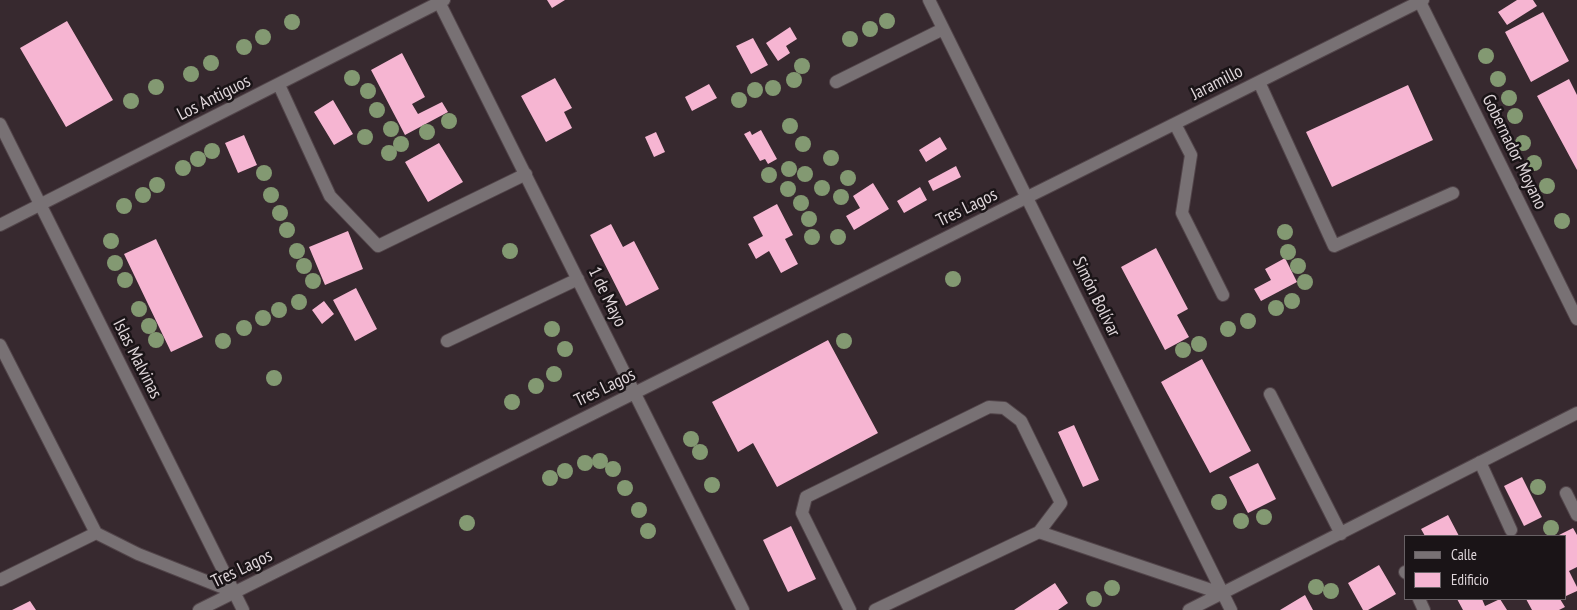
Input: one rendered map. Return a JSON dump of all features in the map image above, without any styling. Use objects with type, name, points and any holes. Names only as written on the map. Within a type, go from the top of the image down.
[{"type":"street","name":"Simón Bolívar","points":[[929,0],[1231,610]]},
{"type":"street","name":"Los Antiguos","points":[[0,225],[440,1]]},
{"type":"street","name":"1 de Mayo","points":[[440,1],[743,610]]},
{"type":"street","name":"Jaramillo","points":[[1027,198],[1421,1]]},
{"type":"street","name":"Gobernador Moyano","points":[[1421,1],[1577,319]]},
{"type":"street","points":[[836,82],[943,29]]},
{"type":"street","points":[[1259,82],[1334,246],[1453,193]]},
{"type":"street","points":[[278,85],[330,196],[378,246],[526,174]]},
{"type":"street","name":"Islas Malvinas","points":[[0,124],[243,610]]},
{"type":"street","points":[[1175,124],[1191,155],[1182,213],[1223,295]]},
{"type":"street","name":"Tres Lagos","points":[[198,610],[1027,198]]},
{"type":"street","points":[[447,341],[578,279]]},
{"type":"street","points":[[0,345],[96,533],[138,554],[234,592]]},
{"type":"street","points":[[1270,394],[1341,534]]},
{"type":"street","points":[[850,610],[802,512],[806,497],[989,407],[1004,408],[1021,421],[1061,503],[1039,532],[875,610]]},
{"type":"street","points":[[1190,610],[1577,413]]},
{"type":"street","points":[[1480,462],[1511,530]]},
{"type":"street","points":[[1566,493],[1577,515]]},
{"type":"street","points":[[1039,532],[1223,594]]},
{"type":"street","points":[[0,580],[96,533]]},
{"type":"building","points":[[547,0],[565,0],[552,8]]},
{"type":"building","points":[[1517,0],[1533,0],[1537,6],[1507,25],[1498,12]]},
{"type":"building","points":[[1543,12],[1569,61],[1531,82],[1505,32]]},
{"type":"building","points":[[67,21],[113,100],[66,127],[20,48]]},
{"type":"building","points":[[790,27],[797,39],[786,46],[790,53],[778,61],[766,43]]},
{"type":"building","points":[[753,38],[768,65],[751,74],[736,46]]},
{"type":"building","points":[[402,53],[425,97],[412,104],[418,114],[442,102],[448,112],[405,135],[371,70]]},
{"type":"building","points":[[555,78],[572,108],[564,112],[572,128],[546,142],[521,96]]},
{"type":"building","points":[[1569,79],[1577,95],[1577,170],[1537,96]]},
{"type":"building","points":[[709,84],[717,98],[692,111],[685,97]]},
{"type":"building","points":[[1408,85],[1433,140],[1332,187],[1306,132]]},
{"type":"building","points":[[333,100],[353,134],[334,145],[314,112]]},
{"type":"building","points":[[761,130],[777,159],[768,164],[765,159],[760,161],[744,134],[750,131],[752,135]]},
{"type":"building","points":[[656,132],[665,152],[654,157],[645,137]]},
{"type":"building","points":[[244,135],[257,165],[238,173],[225,143]]},
{"type":"building","points":[[940,137],[947,149],[926,162],[919,150]]},
{"type":"building","points":[[439,143],[463,182],[428,202],[405,162]]},
{"type":"building","points":[[956,166],[961,177],[933,191],[928,181]]},
{"type":"building","points":[[873,183],[889,209],[854,230],[846,216],[860,208],[853,196]]},
{"type":"building","points":[[920,187],[927,200],[904,213],[897,201]]},
{"type":"building","points":[[777,204],[793,235],[785,239],[798,264],[781,273],[769,251],[756,259],[748,244],[763,236],[753,217]]},
{"type":"building","points":[[611,224],[623,247],[634,241],[659,289],[626,306],[590,235]]},
{"type":"building","points":[[348,231],[363,269],[325,285],[309,247]]},
{"type":"building","points":[[156,239],[203,337],[171,352],[124,254]]},
{"type":"building","points":[[1156,248],[1188,309],[1177,315],[1189,337],[1165,350],[1121,267]]},
{"type":"building","points":[[1285,258],[1297,282],[1261,301],[1254,289],[1271,280],[1265,269]]},
{"type":"building","points":[[356,288],[377,329],[355,341],[333,300]]},
{"type":"building","points":[[324,301],[334,314],[322,324],[312,310]]},
{"type":"building","points":[[828,340],[878,433],[777,487],[753,443],[738,452],[712,402]]},
{"type":"building","points":[[1202,359],[1251,451],[1210,473],[1161,382]]},
{"type":"building","points":[[1074,425],[1099,480],[1083,487],[1058,432]]},
{"type":"building","points":[[1258,463],[1276,499],[1248,513],[1229,477]]},
{"type":"building","points":[[1522,477],[1542,517],[1524,526],[1504,486]]},
{"type":"building","points":[[1448,515],[1458,535],[1424,535],[1421,529]]},
{"type":"building","points":[[791,526],[816,579],[788,592],[763,540]]},
{"type":"building","points":[[1573,528],[1577,535],[1577,567],[1569,571],[1577,591],[1567,596],[1567,535],[1559,535]]},
{"type":"building","points":[[1379,565],[1396,594],[1368,610],[1363,610],[1348,583]]},
{"type":"building","points":[[1055,583],[1068,603],[1058,610],[1014,610]]},
{"type":"building","points":[[1305,595],[1313,610],[1280,610]]},
{"type":"building","points":[[1458,600],[1482,600],[1485,606],[1501,600],[1507,610],[1463,610]]},
{"type":"building","points":[[1527,600],[1561,600],[1565,607],[1559,610],[1532,610]]},
{"type":"building","points":[[30,601],[36,610],[12,610]]}]
